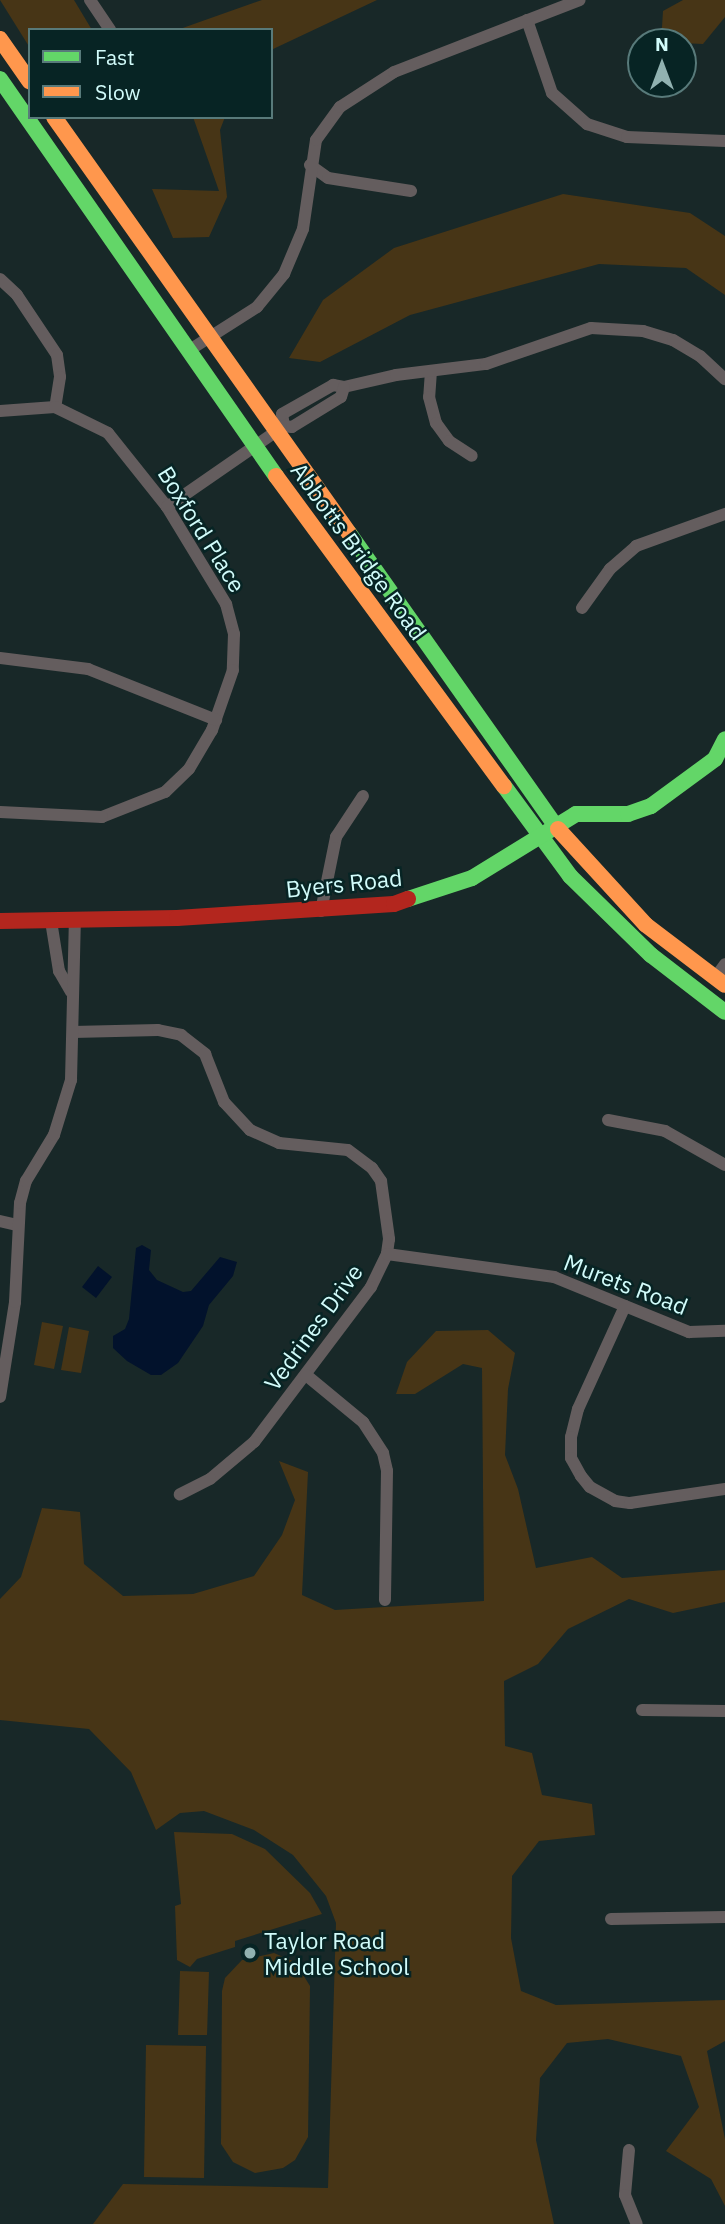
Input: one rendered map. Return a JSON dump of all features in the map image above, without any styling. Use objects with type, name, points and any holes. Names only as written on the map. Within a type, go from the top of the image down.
[{"type":"main road","points":[[0,39],[28,79]]},
{"type":"main road","name":"Abbotts Bridge Road","points":[[0,79],[254,446],[540,836],[603,913],[725,1012]]},
{"type":"main road","name":"Abbotts Bridge Road","points":[[55,119],[208,338],[279,429],[555,825],[607,888],[720,981]]},
{"type":"main road","name":"Byers Road","points":[[0,921],[75,921],[321,911],[394,904],[472,878],[576,814],[628,814],[651,806],[715,759],[725,739]]},
{"type":"street","points":[[90,0],[109,28]]},
{"type":"street","points":[[188,351],[257,307],[285,274],[303,229],[310,165],[327,120],[372,83],[580,0]]},
{"type":"street","points":[[527,20],[552,93],[587,124],[627,137],[725,141]]},
{"type":"street","points":[[310,165],[328,178],[411,191]]},
{"type":"street","points":[[0,279],[17,295],[57,355],[60,377],[55,407],[0,411]]},
{"type":"street","points":[[167,507],[279,429],[282,414],[333,384],[344,387],[486,364],[568,333],[615,327],[673,340],[725,379]]},
{"type":"street","points":[[431,371],[429,397],[436,423],[449,441],[472,456]]},
{"type":"street","name":"Boxford Place","points":[[0,812],[102,817],[139,806],[164,792],[189,769],[216,720],[233,670],[234,634],[226,604],[167,507],[108,433],[55,407]]},
{"type":"street","points":[[582,608],[610,569],[636,546],[725,514]]},
{"type":"street","points":[[0,658],[89,669],[216,720]]},
{"type":"street","points":[[321,911],[336,837],[363,796]]},
{"type":"street","points":[[51,921],[59,971],[71,992]]},
{"type":"street","points":[[0,1397],[15,1302],[18,1225],[26,1181],[66,1107],[73,1032],[71,992],[77,971],[75,921]]},
{"type":"street","points":[[720,981],[725,964]]},
{"type":"street","name":"Vedrines Drive","points":[[73,1032],[158,1030],[181,1035],[205,1054],[225,1102],[250,1130],[279,1143],[334,1146],[361,1157],[381,1181],[389,1221],[387,1254],[371,1287],[306,1375],[240,1456],[180,1494]]},
{"type":"street","points":[[608,1120],[665,1131],[725,1165]]},
{"type":"street","points":[[0,1221],[18,1225]]},
{"type":"street","name":"Murets Road","points":[[387,1254],[554,1277],[689,1332],[725,1331]]},
{"type":"street","points":[[625,1306],[578,1409],[571,1437],[571,1458],[581,1476],[602,1494],[630,1503],[725,1489]]},
{"type":"street","points":[[306,1375],[363,1422],[383,1453],[387,1471],[385,1600]]},
{"type":"street","points":[[642,1710],[725,1711]]},
{"type":"street","points":[[611,1919],[725,1917]]},
{"type":"street","points":[[629,2150],[625,2195],[637,2224]]},
{"type":"shaded area","points":[[0,0],[74,0],[91,28],[28,28],[28,45]]},
{"type":"shaded area","points":[[262,0],[377,0],[273,49],[273,28],[183,28]]},
{"type":"shaded area","points":[[683,0],[725,0],[725,17],[703,44],[697,44],[697,28],[662,28],[663,11]]},
{"type":"shaded area","points":[[194,119],[224,119],[220,130],[227,197],[209,237],[173,238],[152,189],[219,191]]},
{"type":"shaded area","points":[[563,194],[690,213],[725,236],[725,295],[686,268],[599,264],[410,315],[320,362],[289,358],[323,300],[394,248]]},
{"type":"shaded area","points":[[42,1322],[63,1326],[54,1369],[34,1365]]},
{"type":"shaded area","points":[[69,1327],[89,1331],[81,1373],[61,1370]]},
{"type":"shaded area","points":[[488,1330],[515,1353],[508,1389],[505,1455],[518,1489],[536,1568],[592,1557],[622,1578],[725,1570],[725,1602],[673,1613],[629,1599],[568,1629],[538,1664],[504,1681],[505,1746],[532,1753],[542,1795],[592,1804],[595,1835],[539,1841],[512,1876],[511,1938],[521,1991],[556,2005],[725,2000],[725,2041],[707,2051],[725,2139],[725,2206],[711,2179],[666,2151],[699,2107],[681,2056],[608,2039],[567,2043],[540,2078],[536,2140],[554,2224],[93,2224],[123,2184],[328,2188],[336,1923],[326,1896],[293,1855],[254,1830],[204,1811],[180,1813],[156,1830],[131,1772],[89,1729],[0,1720],[0,1599],[21,1577],[42,1508],[80,1512],[84,1564],[123,1596],[193,1594],[254,1576],[282,1535],[295,1500],[279,1461],[308,1472],[302,1595],[335,1610],[484,1601],[482,1368],[463,1364],[415,1394],[396,1394],[407,1362],[436,1331]]},
{"type":"shaded area","points":[[174,1832],[232,1834],[265,1849],[310,1893],[322,1914],[235,1941],[235,1947],[197,1959],[190,1967],[177,1960],[175,1906],[181,1904]]},
{"type":"shaded area","points":[[274,1953],[295,1962],[310,1986],[308,2137],[295,2160],[283,2168],[255,2173],[233,2162],[221,2144],[222,1991],[225,1978],[242,1960]]},
{"type":"shaded area","points":[[180,1971],[209,1972],[207,2035],[178,2035]]},
{"type":"shaded area","points":[[146,2045],[206,2046],[204,2178],[144,2177]]},
{"type":"water","points":[[142,1245],[151,1250],[149,1270],[157,1280],[183,1292],[191,1291],[220,1257],[237,1262],[233,1276],[209,1305],[203,1326],[178,1363],[161,1375],[151,1375],[127,1361],[113,1348],[113,1336],[125,1329],[129,1319],[136,1248]]},
{"type":"water","points":[[98,1266],[112,1277],[96,1298],[82,1287]]},
{"type":"traffic: fast","points":[[0,79],[276,476]]},
{"type":"traffic: fast","points":[[349,533],[558,829]]},
{"type":"traffic: fast","points":[[408,899],[472,878],[576,814],[628,814],[651,806],[715,759],[725,739]]},
{"type":"traffic: fast","points":[[504,786],[570,876],[651,955],[725,1012]]},
{"type":"traffic: slow","points":[[0,39],[28,79]]},
{"type":"traffic: slow","points":[[55,119],[349,533]]},
{"type":"traffic: slow","points":[[276,476],[504,786]]},
{"type":"traffic: slow","points":[[558,829],[646,925],[725,985]]},
{"type":"traffic: jam","points":[[0,921],[177,918],[394,904],[408,899]]},
{"type":"place","name":"Taylor Road Middle School","points":[[250,1953]]}]
